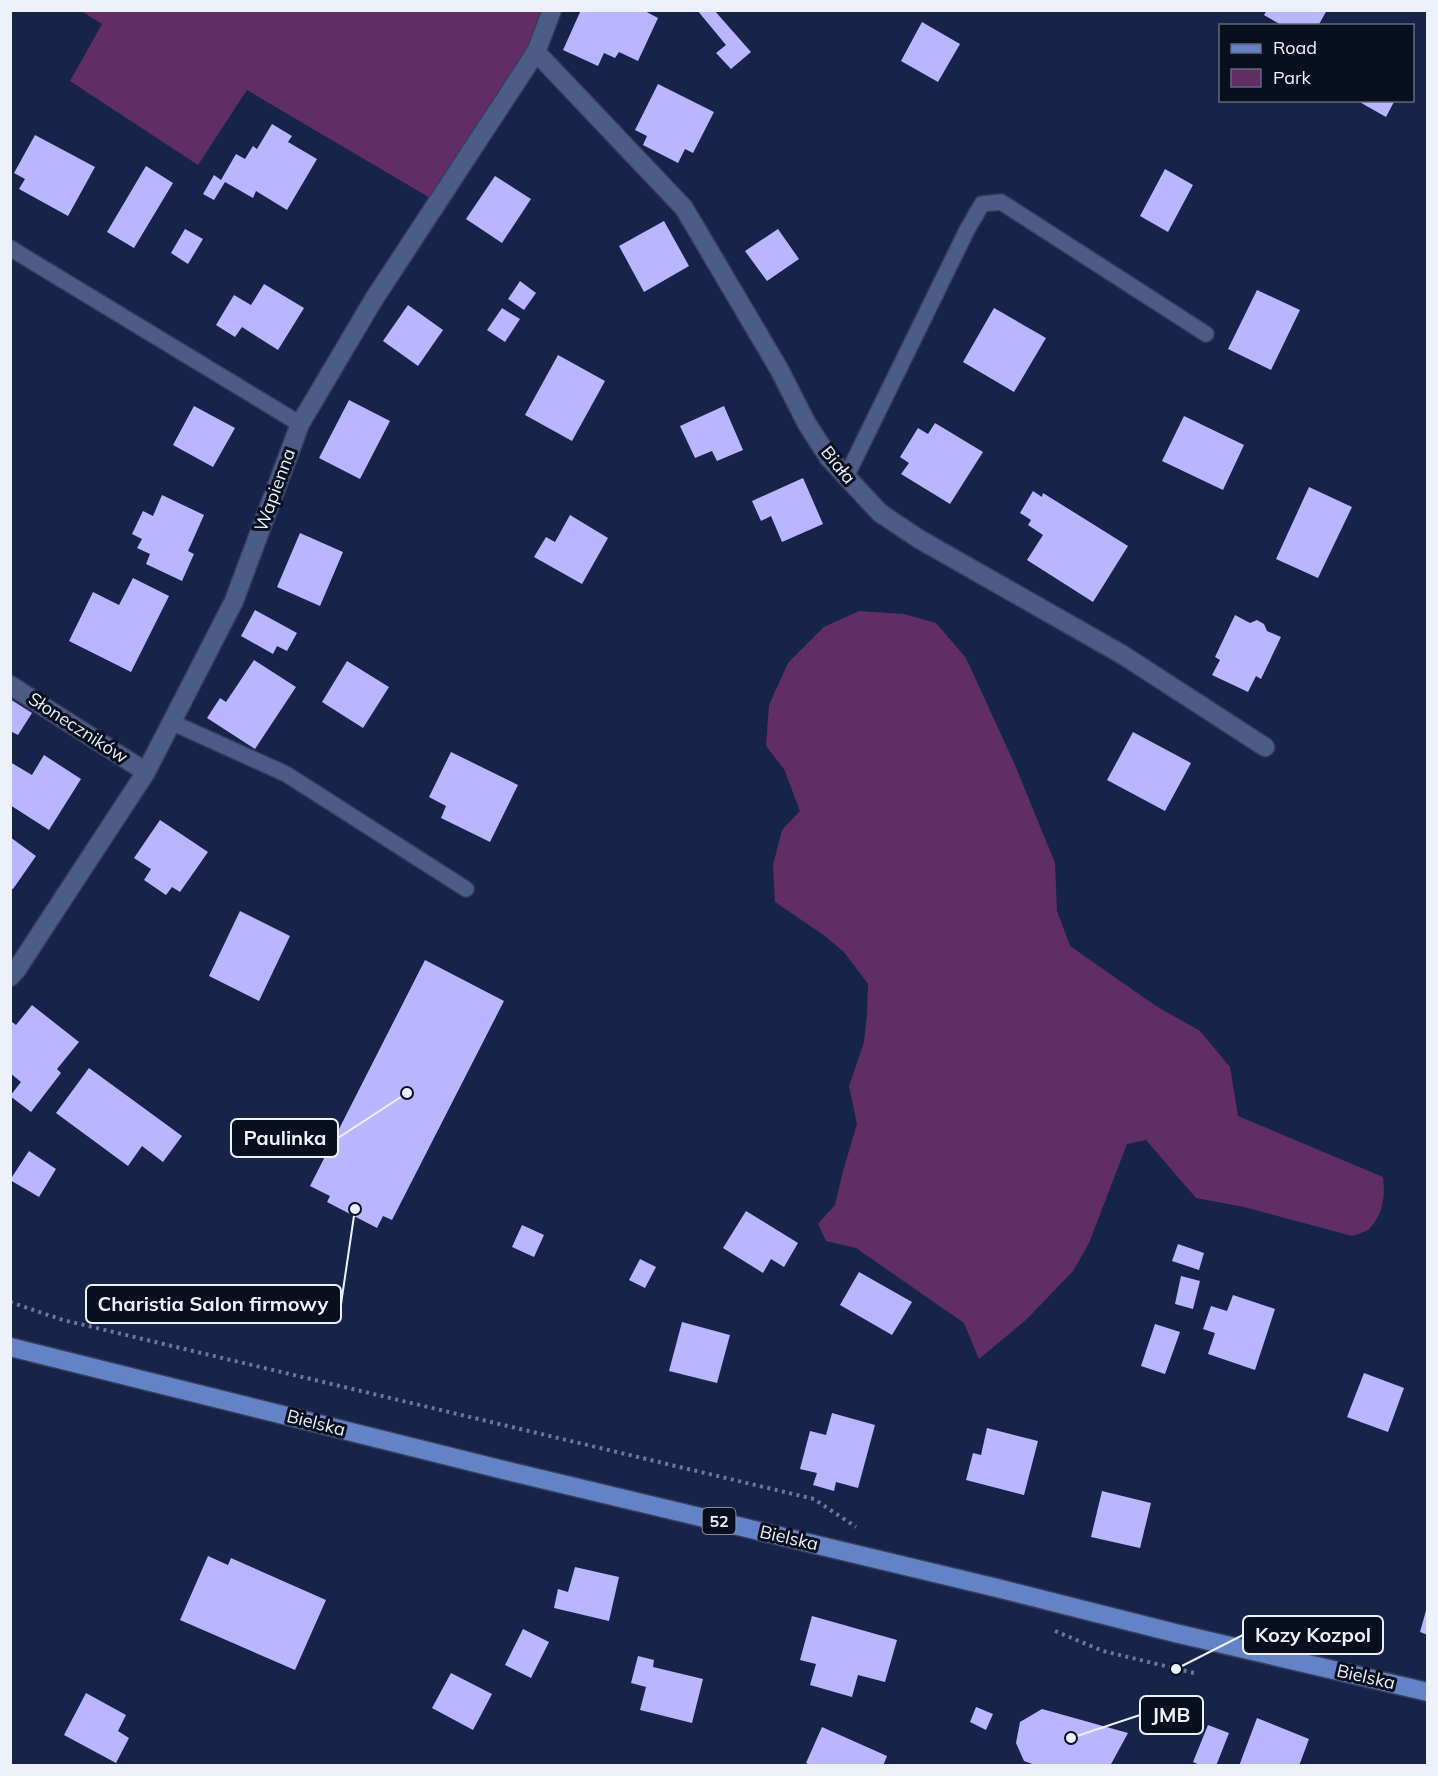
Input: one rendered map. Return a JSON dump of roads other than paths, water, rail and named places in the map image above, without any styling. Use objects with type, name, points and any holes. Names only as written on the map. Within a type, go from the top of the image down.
[{"type":"main road","name":"Bielska","points":[[10,1347],[512,1472],[1428,1692]]},
{"type":"street","name":"Wapienna","points":[[10,977],[146,772],[234,601],[300,424],[374,299],[536,51],[552,10]]},
{"type":"street","name":"Biała","points":[[536,51],[684,208],[778,369],[807,424],[829,458],[880,513],[1123,656],[1265,747]]},
{"type":"street","name":"Słoneczników","points":[[10,685],[146,772]]},
{"type":"lane","points":[[846,477],[967,230],[982,204],[1001,202],[1206,334]]},
{"type":"lane","points":[[10,248],[300,424]]},
{"type":"lane","points":[[171,722],[286,774],[466,889]]},
{"type":"place","name":"Paulinka","points":[[407,1093]]},
{"type":"place","name":"Charistia Salon firmowy","points":[[355,1209]]},
{"type":"place","name":"Kozy Kozpol","points":[[1176,1669]]},
{"type":"place","name":"JMB","points":[[1071,1738]]}]
